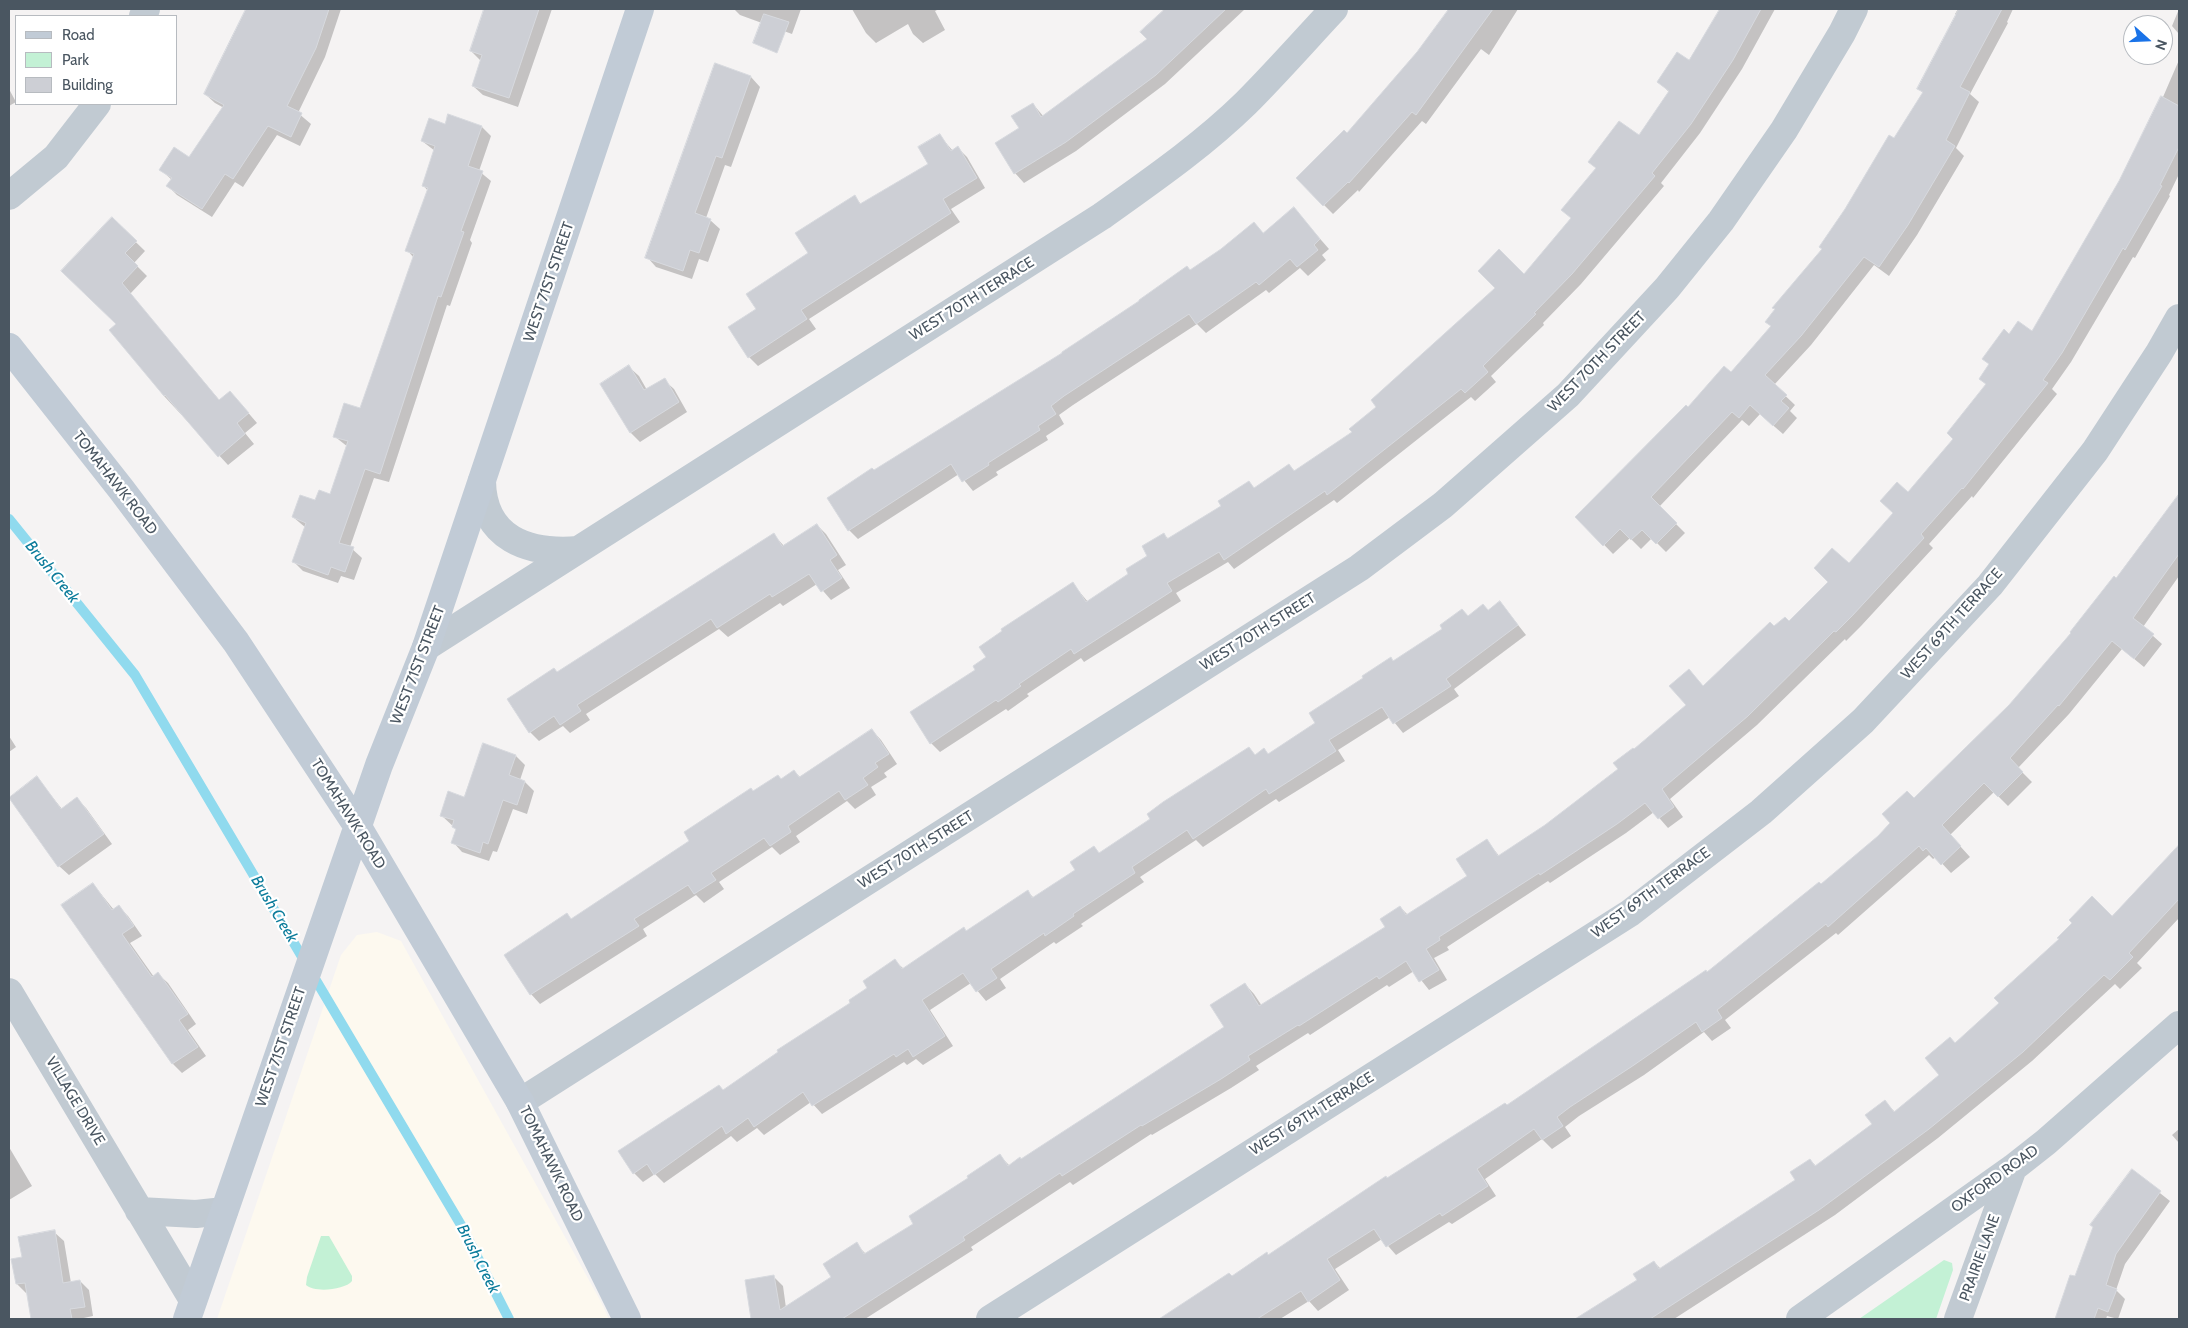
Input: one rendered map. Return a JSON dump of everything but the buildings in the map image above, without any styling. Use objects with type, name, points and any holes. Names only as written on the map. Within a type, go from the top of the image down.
[{"type":"street","name":"WEST 71ST STREET","points":[[190,1310],[379,765],[426,647],[640,9]]},
{"type":"street","name":"WEST 70TH TERRACE","points":[[426,647],[1102,216],[1219,128],[1246,103],[1334,9]]},
{"type":"street","name":"WEST 70TH STREET","points":[[520,1102],[1358,568],[1444,505],[1568,396],[1667,288],[1721,221],[1784,130],[1854,9]]},
{"type":"street","points":[[9,196],[56,157],[96,105]]},
{"type":"street","name":"WEST 69TH TERRACE","points":[[990,1319],[1630,912],[1761,812],[1862,721],[1990,585],[2095,451],[2159,353],[2179,318]]},
{"type":"street","name":"TOMAHAWK ROAD","points":[[9,347],[121,489],[236,642],[358,827],[520,1102],[627,1319]]},
{"type":"street","name":"WEST 70TH TERRACE","points":[[482,481],[482,494],[487,514],[501,530],[532,547],[555,552],[578,550]]},
{"type":"street","name":"VILLAGE DRIVE","points":[[9,992],[139,1211],[190,1310]]},
{"type":"street","name":"OXFORD ROAD","points":[[1800,1319],[2012,1168],[2052,1136],[2179,1025]]},
{"type":"street","name":"PRAIRIE LANE","points":[[1958,1319],[2012,1168]]},
{"type":"street","points":[[139,1211],[196,1214],[224,1211]]},
{"type":"shaded area","points":[[377,932],[401,941],[609,1319],[217,1319],[341,955],[357,935]]},
{"type":"green space","points":[[321,1236],[329,1236],[352,1276],[352,1281],[343,1287],[322,1290],[306,1285]]},
{"type":"green space","points":[[1944,1260],[1952,1263],[1953,1270],[1936,1319],[1859,1319]]},
{"type":"waterway","name":"Brush Creek","points":[[9,519],[135,675],[461,1225],[509,1319]]}]
